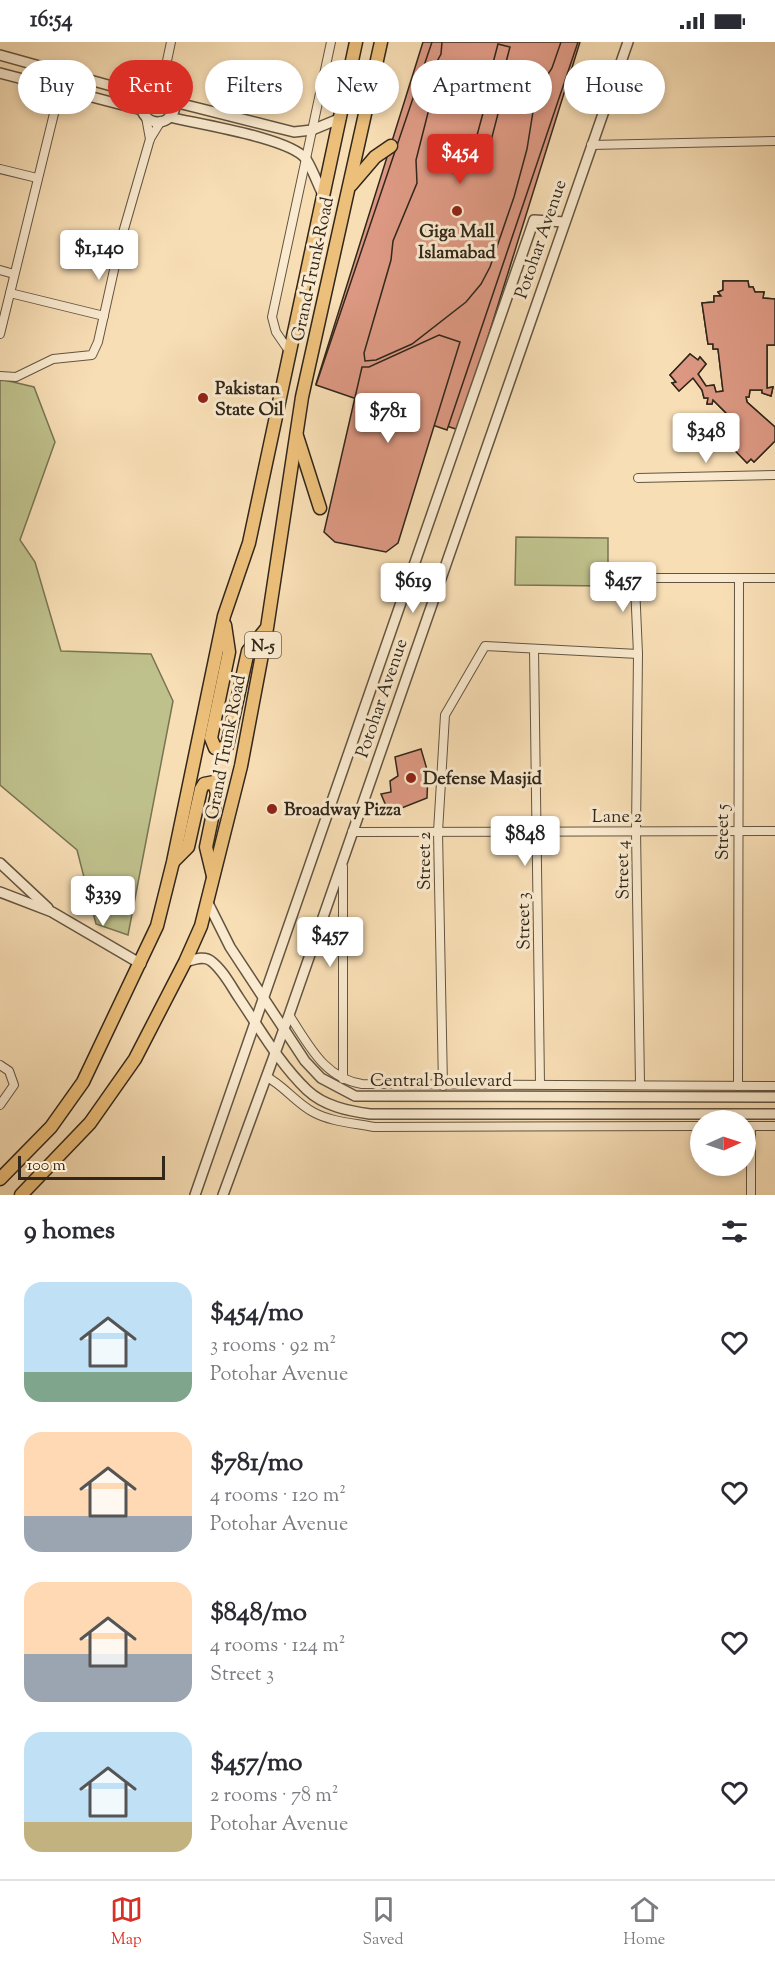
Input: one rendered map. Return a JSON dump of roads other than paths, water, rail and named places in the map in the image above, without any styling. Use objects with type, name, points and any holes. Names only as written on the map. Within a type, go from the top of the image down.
[{"type":"highway","name":"Grand Trunk Road","points":[[0,1179],[51,1127],[83,1082],[141,964],[157,926],[173,862],[224,616],[249,543],[356,42]]},
{"type":"highway","name":"Grand Trunk Road","points":[[21,1195],[90,1123],[135,1059],[185,962],[208,903],[241,766],[267,628],[302,397],[381,42]]},
{"type":"highway","points":[[348,189],[364,168],[391,146]]},
{"type":"highway","points":[[296,435],[320,508]]},
{"type":"highway","points":[[224,616],[229,652],[211,738],[215,748],[220,750],[227,746],[248,651],[267,628]]},
{"type":"highway","points":[[173,862],[188,847],[201,789],[204,784],[214,782],[217,794],[206,847],[214,878]]},
{"type":"street","points":[[167,60],[171,42]]},
{"type":"street","points":[[289,351],[276,332],[272,317],[331,42]]},
{"type":"street","name":"Potohar Avenue","points":[[226,1194],[628,42]]},
{"type":"street","points":[[0,55],[108,85]]},
{"type":"street","points":[[0,73],[18,78]]},
{"type":"street","points":[[193,107],[294,132],[312,130],[341,118]]},
{"type":"street","points":[[0,334],[53,114]]},
{"type":"street","points":[[150,138],[144,114],[278,142],[295,150],[305,159],[324,197]]},
{"type":"street","points":[[0,376],[16,377],[53,358],[92,355],[104,316],[120,243],[150,138],[168,114]]},
{"type":"street","points":[[591,145],[775,141]]},
{"type":"street","points":[[0,169],[37,177]]},
{"type":"street","name":"Potohar Avenue","points":[[195,1195],[534,220],[564,222]]},
{"type":"street","points":[[0,270],[14,273]]},
{"type":"street","points":[[10,293],[104,316]]},
{"type":"street","points":[[638,478],[775,475]]},
{"type":"street","name":"Street 4","points":[[640,1084],[636,831],[638,654],[635,585],[645,578],[740,578]]},
{"type":"street","points":[[740,578],[775,578]]},
{"type":"street","name":"Street 5","points":[[738,1086],[737,831],[740,578]]},
{"type":"street","name":"Street 2","points":[[442,1086],[438,832],[445,715],[485,646],[534,650]]},
{"type":"street","points":[[534,650],[638,654]]},
{"type":"street","name":"Street 3","points":[[534,650],[540,1084]]},
{"type":"street","name":"Lane 2","points":[[352,832],[775,831]]},
{"type":"street","points":[[342,857],[343,1079]]},
{"type":"street","points":[[0,863],[52,912]]},
{"type":"street","points":[[0,892],[52,912],[141,964]]},
{"type":"street","name":"Central Boulevard","points":[[208,903],[230,946],[305,1061],[321,1078],[355,1096],[775,1097]]},
{"type":"street","name":"Central Boulevard","points":[[185,962],[197,958],[211,961],[275,1053],[308,1091],[332,1106],[370,1114],[775,1114]]},
{"type":"street","points":[[289,1015],[320,1061],[343,1079],[362,1084],[775,1086]]},
{"type":"street","points":[[0,1065],[9,1071],[14,1086],[0,1105]]},
{"type":"street","points":[[267,1077],[278,1083],[313,1112],[337,1120],[374,1127],[690,1126]]},
{"type":"street","points":[[591,1084],[591,1096]]},
{"type":"street","points":[[649,1114],[649,1125]]},
{"type":"street","points":[[756,1126],[775,1126]]},
{"type":"street","points":[[750,1176],[751,1195]]},
{"type":"place","name":"Giga Mall Islamabad","points":[[457,211]]},
{"type":"place","name":"Pakistan State Oil","points":[[203,398]]},
{"type":"place","name":"Defense Masjid","points":[[411,778]]},
{"type":"place","name":"Broadway Pizza","points":[[272,809]]}]
